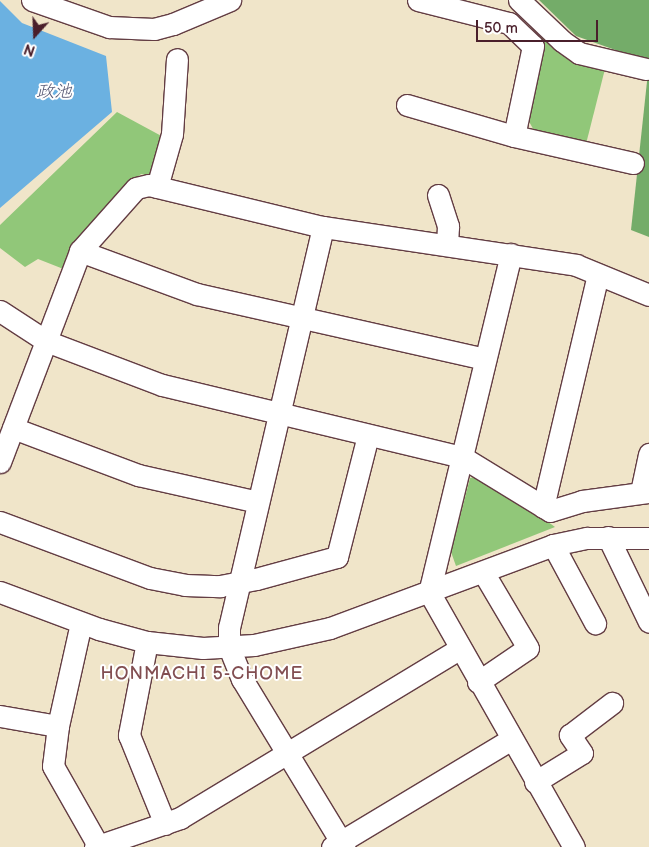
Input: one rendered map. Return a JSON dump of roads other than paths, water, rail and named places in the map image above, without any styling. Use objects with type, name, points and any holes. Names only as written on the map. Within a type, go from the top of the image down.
[{"type":"street","points":[[32,0],[109,27],[154,29],[173,24],[230,0]]},
{"type":"street","points":[[418,0],[509,23],[533,46],[514,136]]},
{"type":"street","points":[[519,0],[538,20],[579,53],[646,69]]},
{"type":"street","points":[[521,34],[538,20]]},
{"type":"street","points":[[157,186],[172,134],[177,59]]},
{"type":"street","points":[[407,105],[514,136],[633,163]]},
{"type":"street","points":[[0,462],[80,251],[136,188],[157,186],[323,228],[576,265],[649,295]]},
{"type":"street","points":[[438,195],[448,226],[448,245]]},
{"type":"street","points":[[323,228],[228,627],[229,647],[242,679],[339,845],[512,739]]},
{"type":"street","points":[[80,251],[169,286],[485,359]]},
{"type":"street","points":[[511,254],[429,592],[459,649],[512,739],[568,845]]},
{"type":"street","points":[[543,507],[598,274]]},
{"type":"street","points":[[0,311],[46,341],[162,385],[462,457],[550,511],[582,501],[645,492],[649,454]]},
{"type":"street","points":[[13,428],[138,474],[258,502]]},
{"type":"street","points":[[0,522],[150,578],[185,585],[220,586],[239,582],[337,557],[368,435]]},
{"type":"street","points":[[0,592],[81,623],[147,642],[229,647],[306,636],[553,545],[608,537],[649,538]]},
{"type":"street","points":[[608,537],[649,622]]},
{"type":"street","points":[[553,545],[595,623]]},
{"type":"street","points":[[478,682],[528,648],[484,572]]},
{"type":"street","points":[[81,623],[58,726],[53,766],[98,847],[180,818],[459,649]]},
{"type":"street","points":[[147,642],[129,735],[165,824]]},
{"type":"street","points":[[534,782],[582,753],[570,735],[612,703]]},
{"type":"street","points":[[0,716],[58,726]]},
{"type":"water","name":"政池","points":[[0,1],[22,23],[106,56],[112,112],[0,208]]},
{"type":"district","name":"HONMACHI 5-CHOME","points":[[202,674]]}]
